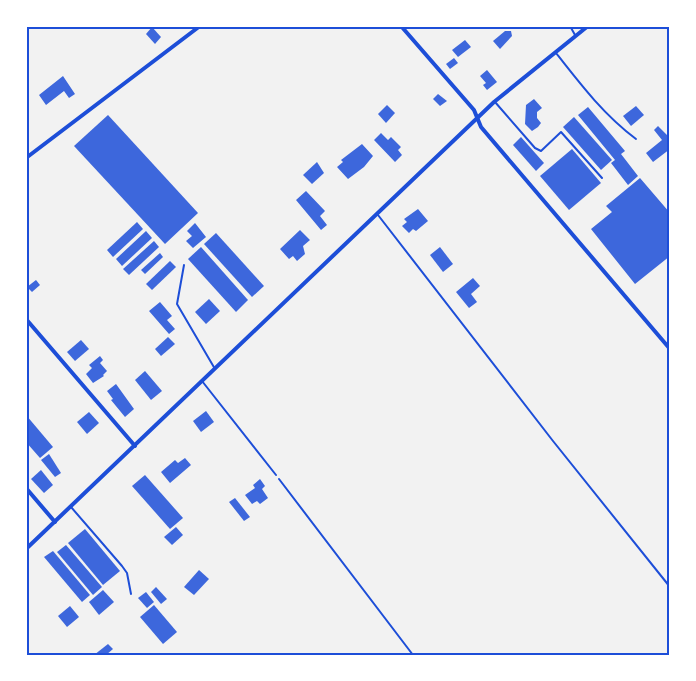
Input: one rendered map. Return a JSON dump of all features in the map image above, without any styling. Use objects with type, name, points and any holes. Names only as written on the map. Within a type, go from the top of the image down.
[{"type":"street","points":[[26,158],[200,26]]},
{"type":"street","points":[[401,26],[474,110],[481,127],[670,349]]},
{"type":"street","points":[[26,549],[494,102],[588,26]]},
{"type":"street","points":[[26,319],[135,446]]},
{"type":"street","points":[[26,488],[55,522]]},
{"type":"lane","points":[[570,26],[576,35]]},
{"type":"lane","points":[[554,52],[589,96],[616,123],[636,139]]},
{"type":"lane","points":[[494,102],[536,148],[541,151],[546,149],[555,136],[561,132],[602,178]]},
{"type":"lane","points":[[377,214],[553,441],[670,586]]},
{"type":"lane","points":[[184,265],[177,304],[215,369]]},
{"type":"lane","points":[[202,381],[276,475]]},
{"type":"lane","points":[[71,508],[127,573],[131,594]]},
{"type":"path","points":[[276,475],[413,655]]},
{"type":"building","points":[[152,27],[161,37],[155,44],[146,34]]},
{"type":"building","points":[[505,31],[511,31],[512,36],[500,49],[493,41]]},
{"type":"building","points":[[465,40],[471,47],[458,57],[452,50]]},
{"type":"building","points":[[454,58],[458,63],[450,69],[446,64]]},
{"type":"building","points":[[487,70],[497,82],[487,90],[483,85],[486,83],[480,76]]},
{"type":"building","points":[[63,76],[75,94],[69,98],[64,91],[46,105],[39,95]]},
{"type":"building","points":[[438,94],[447,101],[440,106],[433,99]]},
{"type":"building","points":[[534,99],[542,108],[537,112],[537,118],[541,123],[532,131],[525,124],[526,105]]},
{"type":"building","points":[[387,105],[395,113],[386,123],[378,114]]},
{"type":"building","points":[[636,106],[644,115],[631,126],[623,116]]},
{"type":"building","points":[[588,107],[625,151],[621,154],[638,176],[628,185],[611,163],[615,160],[578,115]]},
{"type":"building","points":[[108,115],[198,213],[165,244],[74,146]]},
{"type":"building","points":[[574,117],[612,160],[601,170],[563,127]]},
{"type":"building","points":[[658,126],[670,138],[670,149],[653,162],[646,153],[662,140],[654,130]]},
{"type":"building","points":[[381,133],[388,140],[391,137],[401,147],[398,150],[402,155],[395,162],[374,140]]},
{"type":"building","points":[[521,137],[544,163],[536,171],[513,145]]},
{"type":"building","points":[[362,144],[373,156],[364,167],[348,179],[337,167],[343,162],[341,160]]},
{"type":"building","points":[[572,149],[601,183],[569,210],[540,176]]},
{"type":"building","points":[[317,162],[324,173],[312,184],[303,175]]},
{"type":"building","points":[[640,178],[670,213],[670,256],[635,284],[591,229],[612,212],[606,206]]},
{"type":"building","points":[[306,191],[325,211],[320,216],[327,225],[321,230],[296,200]]},
{"type":"building","points":[[418,209],[428,221],[416,231],[413,229],[409,233],[402,226],[407,222],[404,219]]},
{"type":"building","points":[[137,222],[143,229],[113,257],[107,250]]},
{"type":"building","points":[[195,223],[206,237],[193,248],[186,241],[192,236],[187,231]]},
{"type":"building","points":[[300,230],[310,240],[303,246],[305,254],[297,261],[293,256],[289,259],[280,249]]},
{"type":"building","points":[[146,231],[152,238],[122,266],[116,259]]},
{"type":"building","points":[[216,233],[264,286],[252,297],[204,244]]},
{"type":"building","points":[[154,241],[159,247],[129,275],[123,269]]},
{"type":"building","points":[[201,247],[248,300],[236,312],[188,259]]},
{"type":"building","points":[[440,247],[453,264],[443,272],[430,255]]},
{"type":"building","points":[[160,253],[163,257],[145,274],[141,270]]},
{"type":"building","points":[[170,261],[176,267],[152,290],[146,284]]},
{"type":"building","points":[[473,278],[480,286],[471,294],[477,302],[469,308],[456,292]]},
{"type":"building","points":[[36,280],[40,285],[32,292],[27,287]]},
{"type":"building","points":[[209,299],[220,311],[206,324],[195,312]]},
{"type":"building","points":[[160,302],[172,316],[167,320],[175,329],[169,334],[149,311]]},
{"type":"building","points":[[168,337],[175,344],[161,356],[155,349]]},
{"type":"building","points":[[81,340],[89,349],[75,361],[67,352]]},
{"type":"building","points":[[100,356],[103,360],[100,363],[107,371],[104,376],[93,383],[86,374],[92,368],[89,365]]},
{"type":"building","points":[[145,371],[162,391],[151,400],[135,380]]},
{"type":"building","points":[[116,384],[134,409],[125,417],[111,400],[113,399],[107,391]]},
{"type":"building","points":[[206,411],[214,422],[201,432],[193,421]]},
{"type":"building","points":[[89,412],[99,423],[87,434],[77,422]]},
{"type":"building","points":[[26,415],[53,447],[40,458],[26,442]]},
{"type":"building","points":[[49,454],[61,473],[55,477],[41,460]]},
{"type":"building","points":[[185,458],[191,465],[170,483],[161,472],[175,460],[178,463]]},
{"type":"building","points":[[41,470],[53,485],[44,493],[31,479]]},
{"type":"building","points":[[145,475],[183,518],[170,529],[132,486]]},
{"type":"building","points":[[260,479],[265,486],[262,489],[268,498],[260,504],[257,501],[252,504],[245,495],[255,488],[253,485]]},
{"type":"building","points":[[235,498],[250,517],[244,521],[229,502]]},
{"type":"building","points":[[176,527],[183,535],[172,545],[164,537]]},
{"type":"building","points":[[85,529],[120,571],[103,585],[68,543]]},
{"type":"building","points":[[66,545],[102,587],[93,595],[57,552]]},
{"type":"building","points":[[53,551],[90,595],[82,602],[44,557]]},
{"type":"building","points":[[199,570],[209,579],[194,595],[184,587]]},
{"type":"building","points":[[156,587],[167,599],[161,604],[151,592]]},
{"type":"building","points":[[103,590],[114,602],[99,615],[89,602]]},
{"type":"building","points":[[146,592],[154,602],[147,608],[138,598]]},
{"type":"building","points":[[154,605],[177,632],[163,644],[140,617]]},
{"type":"building","points":[[70,606],[79,617],[67,627],[58,616]]},
{"type":"building","points":[[108,644],[113,649],[106,655],[94,655]]}]
